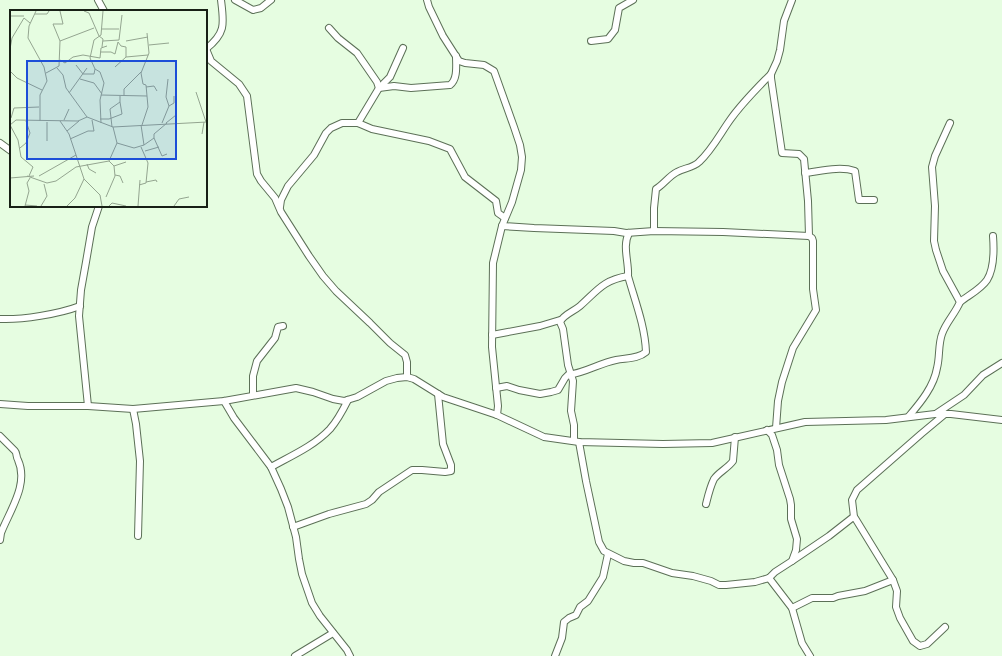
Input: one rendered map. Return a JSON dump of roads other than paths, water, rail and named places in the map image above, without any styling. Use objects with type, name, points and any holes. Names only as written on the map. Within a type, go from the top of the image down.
[{"type":"street","points":[[98,0],[103,10]]},
{"type":"street","points":[[207,48],[220,36],[223,26],[221,0]]},
{"type":"street","points":[[235,0],[253,10],[261,8],[271,0]]},
{"type":"street","points":[[426,0],[443,36],[459,61],[484,65],[494,71],[514,127],[522,157],[512,202],[502,226],[493,263],[492,336],[497,415]]},
{"type":"street","points":[[591,41],[608,39],[615,30],[619,8],[633,0]]},
{"type":"street","points":[[654,231],[654,198],[656,189],[663,185],[672,175],[678,171],[694,166],[706,155],[746,100],[770,74],[777,61],[782,41],[784,21],[792,0]]},
{"type":"street","points":[[329,28],[338,38],[357,53],[380,88]]},
{"type":"street","points":[[358,123],[380,88],[390,77],[403,48]]},
{"type":"street","points":[[207,51],[211,61],[239,84],[247,96],[257,174],[261,181],[272,193],[281,212],[323,276],[336,291],[390,343],[405,355],[407,362],[406,377]]},
{"type":"street","points":[[380,88],[394,86],[410,88],[450,85],[454,82],[456,75],[456,56]]},
{"type":"street","points":[[770,74],[782,153],[794,153],[801,155],[804,159],[809,236],[812,238],[813,242],[814,289],[816,306],[816,310],[793,348],[778,400],[776,428]]},
{"type":"street","points":[[281,212],[280,203],[288,186],[314,155],[331,128],[342,122],[358,123],[372,129],[429,141],[450,149],[465,177],[496,201],[498,213],[505,218]]},
{"type":"street","points":[[950,123],[935,156],[932,167],[933,198],[935,206],[934,241],[943,271],[960,302]]},
{"type":"street","points":[[0,143],[10,150]]},
{"type":"street","points":[[805,173],[829,170],[855,171],[859,200],[874,200]]},
{"type":"street","points":[[88,406],[79,323],[81,290],[92,227],[99,207]]},
{"type":"street","points":[[502,226],[629,233],[654,231],[723,232],[809,236]]},
{"type":"street","points":[[496,388],[507,386],[540,394],[551,392],[558,390],[568,375],[606,362],[637,357],[646,352],[646,344],[640,317],[628,276],[626,239],[629,233]]},
{"type":"street","points":[[910,416],[922,401],[935,376],[941,335],[946,324],[960,302],[982,285],[990,274],[994,252],[993,236]]},
{"type":"street","points":[[492,336],[540,326],[560,320],[580,306],[601,286],[611,280],[628,276]]},
{"type":"street","points":[[0,318],[50,314],[80,306]]},
{"type":"street","points":[[560,320],[563,329],[573,386],[571,411],[577,442],[599,542],[608,554],[628,562],[643,563],[672,573],[703,578],[719,585],[755,582],[769,578],[775,572],[829,536],[854,517]]},
{"type":"street","points":[[253,395],[253,376],[256,361],[277,336],[278,327],[283,326]]},
{"type":"street","points":[[935,414],[964,395],[984,375],[1002,363]]},
{"type":"street","points":[[0,404],[28,406],[88,406],[133,409],[224,401],[296,388],[339,401],[348,400],[386,381],[406,377],[438,394],[497,415],[544,437],[577,442],[712,443],[805,422],[879,420],[935,414],[1002,420]]},
{"type":"street","points":[[293,527],[329,514],[366,504],[379,492],[412,470],[450,471],[451,465],[443,444],[438,394]]},
{"type":"street","points":[[271,467],[305,449],[320,439],[331,428],[348,400]]},
{"type":"street","points":[[224,401],[234,418],[271,467],[286,501],[299,559],[309,594],[318,612],[350,656]]},
{"type":"street","points":[[133,409],[140,461],[138,536]]},
{"type":"street","points":[[945,414],[857,490],[852,500],[854,517],[893,580],[897,591],[896,606],[900,618],[916,644],[920,646],[927,644],[945,627]]},
{"type":"street","points":[[767,430],[775,443],[779,465],[792,504],[790,519],[797,539],[792,561]]},
{"type":"street","points":[[0,436],[16,452],[22,475],[21,486],[3,528],[0,540]]},
{"type":"street","points":[[706,504],[714,479],[733,461],[735,437]]},
{"type":"street","points":[[555,656],[562,638],[564,622],[576,615],[580,608],[588,600],[604,574],[608,554]]},
{"type":"street","points":[[769,578],[792,608],[802,643],[810,656]]},
{"type":"street","points":[[792,608],[812,598],[833,598],[865,591],[893,580]]},
{"type":"street","points":[[295,656],[333,633]]}]
